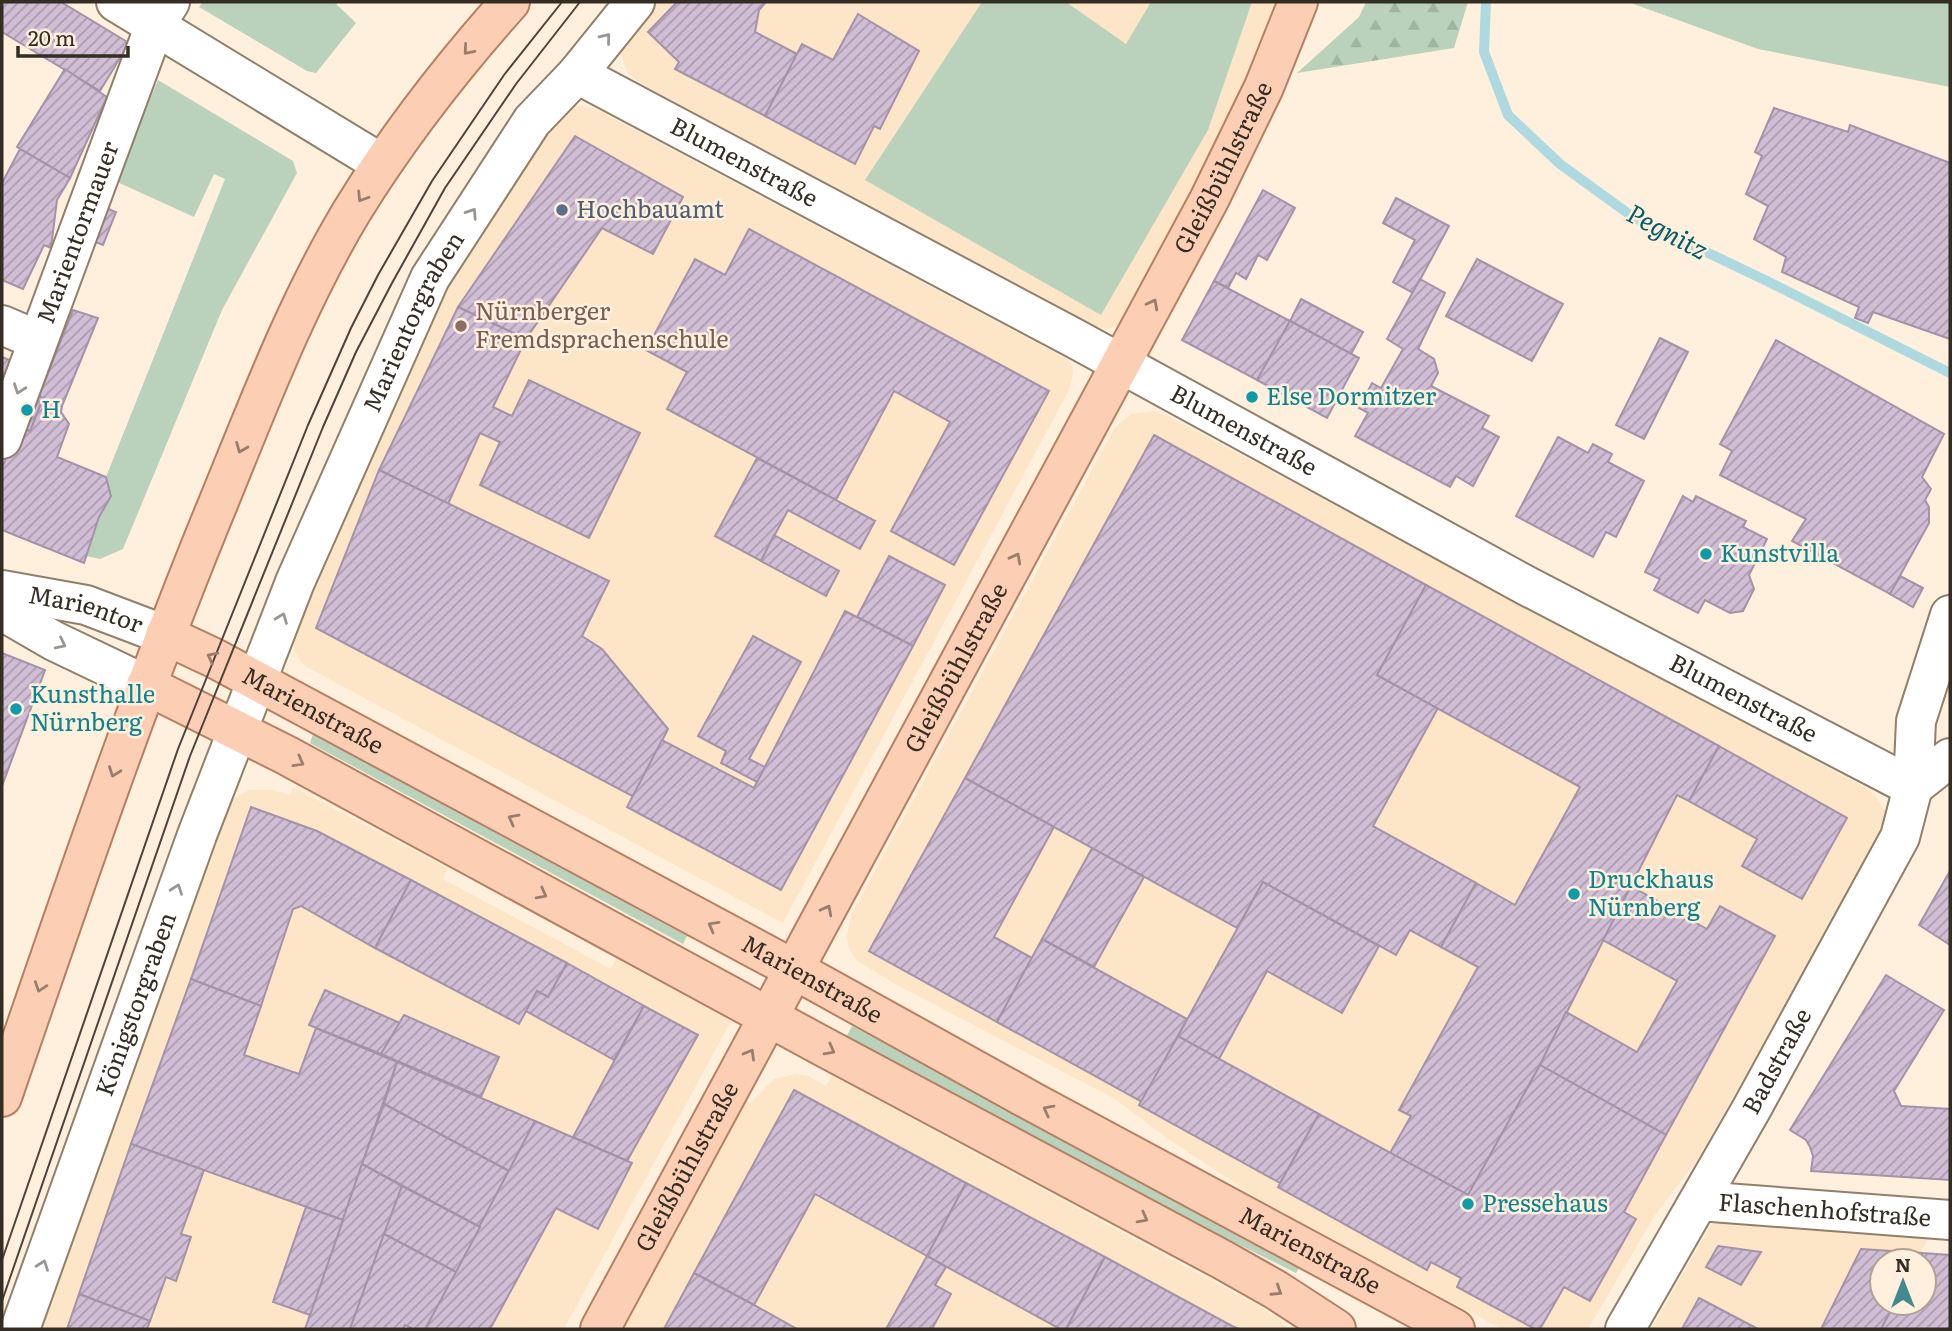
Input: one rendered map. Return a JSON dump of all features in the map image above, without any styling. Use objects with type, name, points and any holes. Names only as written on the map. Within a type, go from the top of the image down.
[{"type":"main road","points":[[2,1097],[146,685],[290,331],[351,214],[382,164],[427,99],[510,2]]},
{"type":"main road","name":"Gleißbühlstraße","points":[[600,1329],[771,1017],[1240,139],[1298,2]]},
{"type":"main road","name":"Marienstraße","points":[[165,635],[258,681],[1455,1329]]},
{"type":"main road","name":"Marienstraße","points":[[146,685],[286,755],[1267,1284],[1331,1328]]},
{"type":"street","points":[[116,2],[163,13],[382,164]]},
{"type":"street","name":"Marientorgraben","points":[[258,681],[295,582],[430,278],[532,121],[577,74],[635,2]]},
{"type":"street","name":"Marientormauer","points":[[2,439],[37,340],[163,13]]},
{"type":"street","name":"Blumenstraße","points":[[577,74],[1121,364],[1527,586],[1913,787]]},
{"type":"street","points":[[2,325],[37,340]]},
{"type":"street","name":"Marientor","points":[[2,590],[86,605],[165,635]]},
{"type":"street","name":"Marientor","points":[[2,611],[54,641],[146,685]]},
{"type":"street","name":"Badstraße","points":[[1625,1329],[1699,1202],[1900,837],[1913,787],[1916,721],[1950,615]]},
{"type":"street","name":"Königstorgraben","points":[[20,1329],[197,835],[258,681]]},
{"type":"street","points":[[1913,787],[1950,758]]},
{"type":"street","name":"Flaschenhofstraße","points":[[1699,1202],[1950,1220]]},
{"type":"shaded area","points":[[641,2],[1276,2],[1224,135],[1125,321],[1108,329],[1097,327],[1068,312],[640,83],[628,74],[619,51]]},
{"type":"shaded area","points":[[580,106],[605,114],[1065,358],[1071,364],[1073,372],[1070,388],[783,923],[305,666],[293,647],[297,617],[452,279],[547,122],[567,107]]},
{"type":"shaded area","points":[[1154,411],[1168,416],[1855,782],[1873,793],[1885,810],[1885,827],[1831,928],[1697,1160],[1655,1215],[1588,1329],[1502,1329],[1257,1198],[1164,1136],[1115,1099],[895,984],[856,960],[849,948],[847,936],[851,915],[1114,429],[1131,414]]},
{"type":"shaded area","points":[[293,787],[447,868],[443,879],[611,969],[616,959],[731,1021],[564,1329],[42,1329],[222,815],[230,801],[249,790],[275,790],[290,795]]},
{"type":"shaded area","points":[[796,1074],[808,1076],[826,1086],[832,1076],[1260,1307],[1289,1329],[617,1329],[743,1099],[750,1103],[774,1079]]},
{"type":"shaded area","points":[[1719,1221],[1931,1232],[1924,1247],[1868,1247],[1868,1317],[1889,1317],[1883,1329],[1651,1329],[1711,1225]]},
{"type":"green space","points":[[203,2],[334,2],[356,23],[316,73],[307,71],[199,7]]},
{"type":"green space","points":[[982,2],[1066,2],[1126,44],[1151,2],[1252,2],[1208,130],[1101,315],[865,180]]},
{"type":"green space","points":[[1366,2],[1468,2],[1454,48],[1297,73],[1359,17]]},
{"type":"green space","points":[[1628,2],[1950,2],[1950,87],[1758,49]]},
{"type":"green space","points":[[158,80],[293,161],[297,173],[222,310],[123,549],[100,559],[86,556],[99,517],[111,497],[106,477],[225,179],[214,174],[194,217],[115,181]]},
{"type":"green space","points":[[313,734],[687,936],[683,944],[310,743]]},
{"type":"green space","points":[[852,1026],[1300,1267],[1296,1273],[841,1047]]},
{"type":"building","points":[[2,2],[61,2],[129,43],[100,91],[2,32]]},
{"type":"building","points":[[677,2],[766,2],[759,10],[755,32],[797,54],[765,116],[675,69],[679,62],[648,32]]},
{"type":"building","points":[[858,14],[919,51],[880,129],[874,126],[855,164],[765,116],[802,44],[833,60]]},
{"type":"building","points":[[65,69],[107,97],[70,178],[17,147]]},
{"type":"building","points":[[1774,108],[1848,132],[1850,125],[1950,163],[1950,339],[1873,312],[1868,323],[1855,318],[1859,307],[1782,272],[1786,257],[1754,239],[1768,206],[1746,194],[1762,156],[1755,152]]},
{"type":"building","points":[[575,136],[683,197],[653,254],[602,228],[526,339],[458,307]]},
{"type":"building","points":[[20,149],[70,178],[57,200],[51,248],[44,245],[23,289],[2,280],[2,183]]},
{"type":"building","points":[[1263,190],[1295,208],[1267,260],[1258,255],[1246,279],[1236,273],[1228,288],[1214,281]]},
{"type":"building","points":[[1396,198],[1449,226],[1413,293],[1393,282],[1415,240],[1383,223]]},
{"type":"building","points":[[96,204],[116,212],[103,245],[83,237]]},
{"type":"building","points":[[749,229],[1049,391],[954,565],[891,531],[950,422],[894,391],[836,500],[667,409],[687,372],[646,350],[695,259],[725,275]]},
{"type":"building","points":[[1477,259],[1563,304],[1532,361],[1446,316]]},
{"type":"building","points":[[1420,279],[1445,293],[1418,349],[1434,359],[1438,373],[1431,386],[1489,416],[1482,428],[1499,437],[1473,486],[1456,476],[1450,487],[1355,436],[1368,413],[1359,408],[1372,383],[1381,388],[1403,349],[1387,339]]},
{"type":"building","points":[[1214,281],[1290,321],[1257,380],[1182,340]]},
{"type":"building","points":[[1301,299],[1363,332],[1351,354],[1290,321]]},
{"type":"building","points":[[458,307],[526,339],[493,407],[512,416],[529,380],[640,433],[589,538],[480,485],[500,442],[480,433],[448,504],[379,470]]},
{"type":"building","points":[[73,310],[98,318],[62,406],[61,412],[69,424],[57,457],[106,477],[111,496],[99,517],[84,563],[2,530],[2,468],[18,427],[30,431],[43,398],[39,396]]},
{"type":"building","points":[[1290,321],[1359,358],[1327,418],[1257,380]]},
{"type":"building","points":[[1660,338],[1688,352],[1644,439],[1616,425]]},
{"type":"building","points":[[1776,340],[1944,434],[1922,477],[1931,489],[1925,500],[1929,507],[1929,523],[1890,594],[1792,541],[1806,519],[1720,475],[1732,451],[1720,444]]},
{"type":"building","points":[[2,357],[10,360],[2,383]]},
{"type":"building","name":"H","points":[[23,390],[43,398],[30,431],[10,423]]},
{"type":"building","points":[[1154,435],[1426,585],[1377,675],[1438,708],[1373,826],[1476,883],[1441,947],[1410,930],[1396,955],[1263,882],[1237,928],[965,778]]},
{"type":"building","points":[[1558,437],[1588,453],[1593,444],[1612,454],[1608,462],[1644,481],[1616,537],[1606,532],[1593,557],[1516,516]]},
{"type":"building","points":[[757,458],[875,521],[860,549],[788,510],[761,561],[715,536]]},
{"type":"building","points":[[379,470],[609,581],[582,636],[602,649],[668,729],[634,797],[316,628]]},
{"type":"building","name":"Kunstvilla","points":[[1683,496],[1693,502],[1696,496],[1746,521],[1743,527],[1767,539],[1749,575],[1754,589],[1743,611],[1730,613],[1705,600],[1698,613],[1654,590],[1660,579],[1645,572]]},
{"type":"building","points":[[774,535],[839,571],[826,596],[761,561]]},
{"type":"building","points":[[889,556],[945,585],[913,646],[857,617]]},
{"type":"building","points":[[1900,576],[1923,588],[1913,607],[1890,594]]},
{"type":"building","name":"Druckhaus Nürnberg","points":[[1426,585],[1719,746],[1689,801],[1677,795],[1540,1065],[1468,1195],[1390,1153],[1411,1116],[1399,1110],[1478,967],[1441,947],[1476,883],[1515,905],[1580,787],[1377,675]]},
{"type":"building","points":[[845,611],[913,646],[781,890],[627,807],[662,740],[754,788]]},
{"type":"building","points":[[753,636],[801,662],[749,759],[765,767],[757,782],[721,763],[726,751],[698,736]]},
{"type":"building","name":"Kunsthalle Nürnberg","points":[[2,653],[45,670],[2,786]]},
{"type":"building","points":[[1719,746],[1847,818],[1802,899],[1742,866],[1757,839],[1689,801]]},
{"type":"building","points":[[965,778],[1054,827],[994,937],[1032,958],[997,1022],[869,951]]},
{"type":"building","points":[[251,807],[317,831],[411,880],[375,948],[301,906],[293,909],[261,1006],[191,979]]},
{"type":"building","points":[[1092,848],[1144,877],[1094,967],[1042,939]]},
{"type":"building","points":[[1950,871],[1950,945],[1919,925]]},
{"type":"building","points":[[411,880],[567,963],[548,997],[537,991],[519,1024],[375,948]]},
{"type":"building","points":[[1263,882],[1379,946],[1342,1013],[1267,971],[1219,1059],[1178,1036]]},
{"type":"building","points":[[1631,886],[1707,929],[1720,906],[1775,936],[1666,1135],[1540,1065],[1566,1012],[1637,1052],[1677,981],[1603,940]]},
{"type":"building","points":[[1042,939],[1187,1019],[1142,1102],[997,1022]]},
{"type":"building","points":[[567,963],[644,1006],[614,1060],[526,1011],[537,991],[548,997]]},
{"type":"building","points":[[1886,975],[1944,1010],[1894,1091],[1901,1106],[1950,1109],[1950,1180],[1811,1171],[1813,1156],[1810,1147],[1806,1140],[1790,1130]]},
{"type":"building","points":[[191,979],[261,1006],[244,1055],[299,1074],[316,1028],[397,1062],[343,1220],[131,1144]]},
{"type":"building","points":[[325,990],[400,1023],[381,1054],[309,1025]]},
{"type":"building","points":[[644,1006],[698,1035],[627,1161],[573,1137]]},
{"type":"building","points":[[404,1015],[499,1057],[481,1097],[381,1054]]},
{"type":"building","points":[[1178,1036],[1319,1114],[1280,1183],[1139,1105]]},
{"type":"building","points":[[397,1062],[535,1121],[509,1171],[384,1104]]},
{"type":"building","name":"Pressehaus","points":[[1540,1065],[1666,1135],[1624,1212],[1636,1219],[1590,1301],[1564,1287],[1540,1329],[1535,1329],[1457,1287],[1461,1278],[1431,1262],[1427,1270],[1278,1187],[1319,1114],[1468,1195]]},
{"type":"building","points":[[794,1090],[966,1183],[927,1256],[815,1194],[754,1305],[694,1273]]},
{"type":"building","points":[[384,1104],[509,1171],[480,1227],[362,1164]]},
{"type":"building","points":[[535,1121],[632,1163],[598,1229],[556,1208],[490,1329],[425,1329]]},
{"type":"building","points":[[131,1144],[204,1170],[181,1234],[191,1237],[176,1281],[166,1277],[150,1321],[79,1294]]},
{"type":"building","points":[[362,1164],[402,1186],[350,1329],[305,1329]]},
{"type":"building","points":[[966,1183],[1105,1257],[1066,1329],[1060,1329],[927,1256]]},
{"type":"building","points":[[402,1186],[480,1227],[456,1272],[384,1234]]},
{"type":"building","points":[[306,1207],[343,1220],[310,1315],[273,1302]]},
{"type":"building","points":[[384,1234],[456,1272],[425,1329],[413,1329],[405,1325],[403,1329],[350,1329]]},
{"type":"building","points":[[1718,1246],[1761,1252],[1741,1285],[1706,1267]]},
{"type":"building","points":[[1861,1249],[1868,1249],[1868,1317],[1887,1317],[1881,1329],[1821,1329]]},
{"type":"building","points":[[1938,1254],[1950,1255],[1950,1329],[1881,1329],[1887,1317],[1938,1317]]},
{"type":"building","points":[[927,1256],[946,1267],[935,1285],[951,1294],[932,1329],[886,1329]]},
{"type":"building","points":[[1105,1257],[1232,1326],[1239,1329],[1066,1329]]},
{"type":"building","points":[[694,1273],[754,1305],[797,1329],[664,1329]]},
{"type":"building","points":[[79,1294],[150,1321],[147,1329],[67,1329]]},
{"type":"building","points":[[1699,1298],[1758,1329],[1682,1329]]},
{"type":"waterway","name":"Pegnitz","points":[[1486,2],[1484,52],[1508,115],[1560,164],[1633,217],[1950,373]]},
{"type":"tram line","points":[[2,1260],[178,749],[308,425],[351,328],[432,181],[504,75],[562,2]]},
{"type":"tram line","points":[[2,1301],[190,756],[356,352],[445,188],[516,84],[580,2]]},
{"type":"place","name":"Hochbauamt","points":[[562,210]]},
{"type":"place","name":"Nürnberger Fremdsprachenschule","points":[[461,326]]},
{"type":"place","name":"Else Dormitzer","points":[[1252,397]]},
{"type":"place","name":"H","points":[[27,410]]},
{"type":"place","name":"Kunstvilla","points":[[1706,554]]},
{"type":"place","name":"Kunsthalle Nürnberg","points":[[16,709]]},
{"type":"place","name":"Druckhaus Nürnberg","points":[[1574,894]]},
{"type":"place","name":"Pressehaus","points":[[1468,1204]]}]
